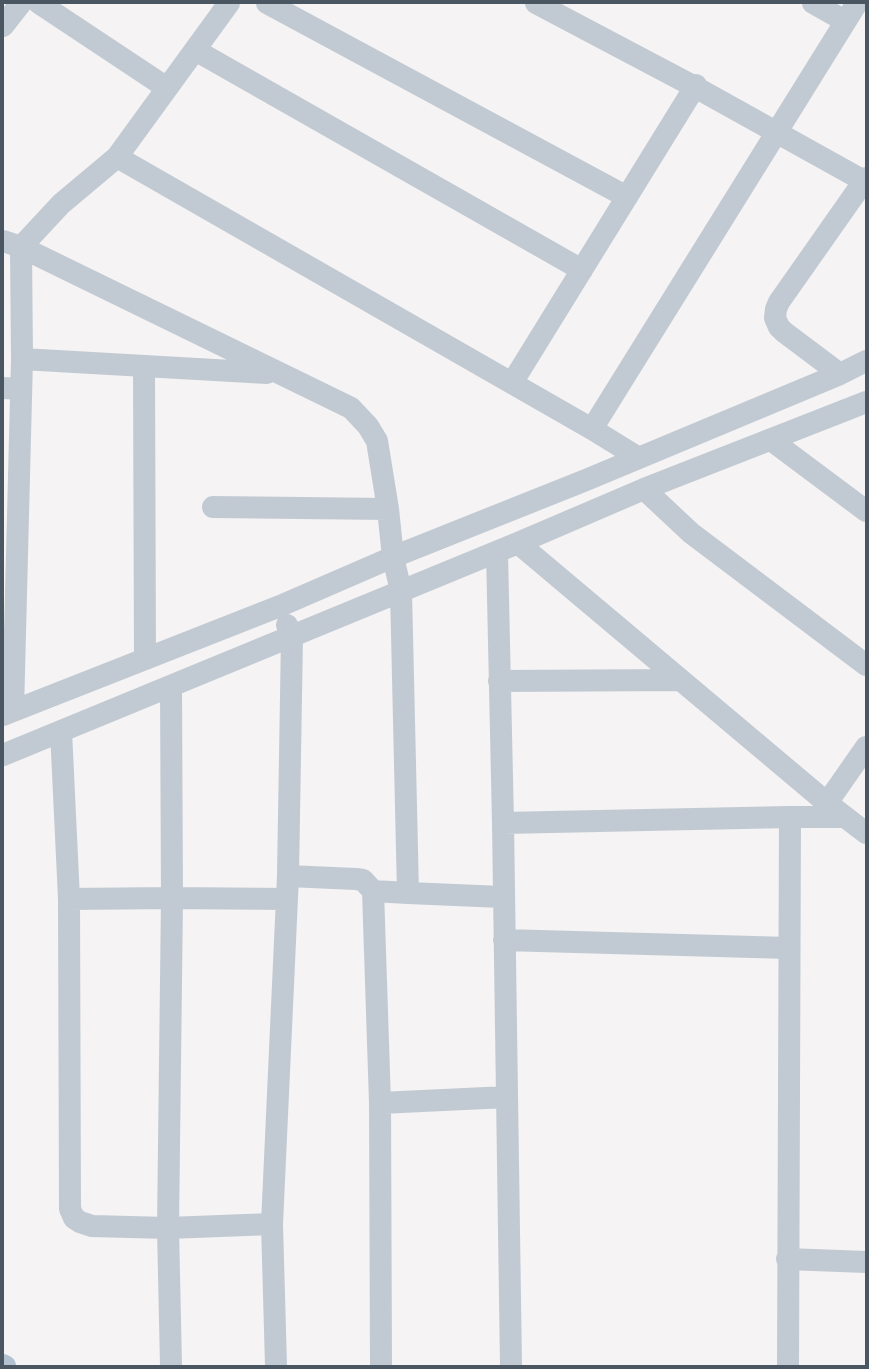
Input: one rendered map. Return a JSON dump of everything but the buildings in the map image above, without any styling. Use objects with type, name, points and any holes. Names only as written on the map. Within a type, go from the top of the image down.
[{"type":"street","points":[[3,26],[21,3]]},
{"type":"street","points":[[39,3],[167,88]]},
{"type":"street","points":[[12,244],[118,157],[229,3]]},
{"type":"street","points":[[267,3],[627,197]]},
{"type":"street","points":[[536,3],[696,86],[776,133],[865,179],[779,302],[776,309],[776,318],[779,327],[840,374]]},
{"type":"street","points":[[813,3],[845,21]]},
{"type":"street","points":[[592,429],[857,3]]},
{"type":"street","points":[[195,50],[582,270]]},
{"type":"street","points":[[512,383],[696,86]]},
{"type":"street","points":[[118,157],[592,429],[639,458]]},
{"type":"street","points":[[12,244],[22,359],[12,388],[8,713],[145,659],[286,620],[397,571],[497,552],[644,489],[866,402]]},
{"type":"street","points":[[12,244],[351,408],[368,426],[377,441],[397,571],[408,893]]},
{"type":"street","points":[[22,359],[144,367],[276,373]]},
{"type":"street","points":[[3,755],[171,687],[286,620],[397,571],[639,458],[840,374],[866,361]]},
{"type":"street","points":[[144,367],[145,659]]},
{"type":"street","points":[[771,440],[866,511]]},
{"type":"street","points":[[644,489],[691,533],[866,665]]},
{"type":"street","points":[[212,507],[388,509]]},
{"type":"street","points":[[518,543],[827,803],[866,833]]},
{"type":"street","points":[[497,552],[503,823],[502,897],[507,1097],[510,1366]]},
{"type":"street","points":[[276,1366],[272,1224],[288,876],[286,620]]},
{"type":"street","points":[[499,681],[681,680]]},
{"type":"street","points":[[171,687],[172,898],[168,1228],[171,1366]]},
{"type":"street","points":[[61,731],[68,899],[70,1209],[74,1218],[80,1222],[92,1226],[168,1228],[272,1224]]},
{"type":"street","points":[[827,803],[866,747]]},
{"type":"street","points":[[788,1366],[787,1259],[790,817]]},
{"type":"street","points":[[503,823],[845,817]]},
{"type":"street","points":[[288,876],[363,880],[373,890],[502,897]]},
{"type":"street","points":[[373,890],[380,1103],[381,1366]]},
{"type":"street","points":[[68,899],[287,899]]},
{"type":"street","points":[[504,940],[789,948]]},
{"type":"street","points":[[380,1103],[507,1097]]},
{"type":"street","points":[[787,1259],[866,1262]]}]
